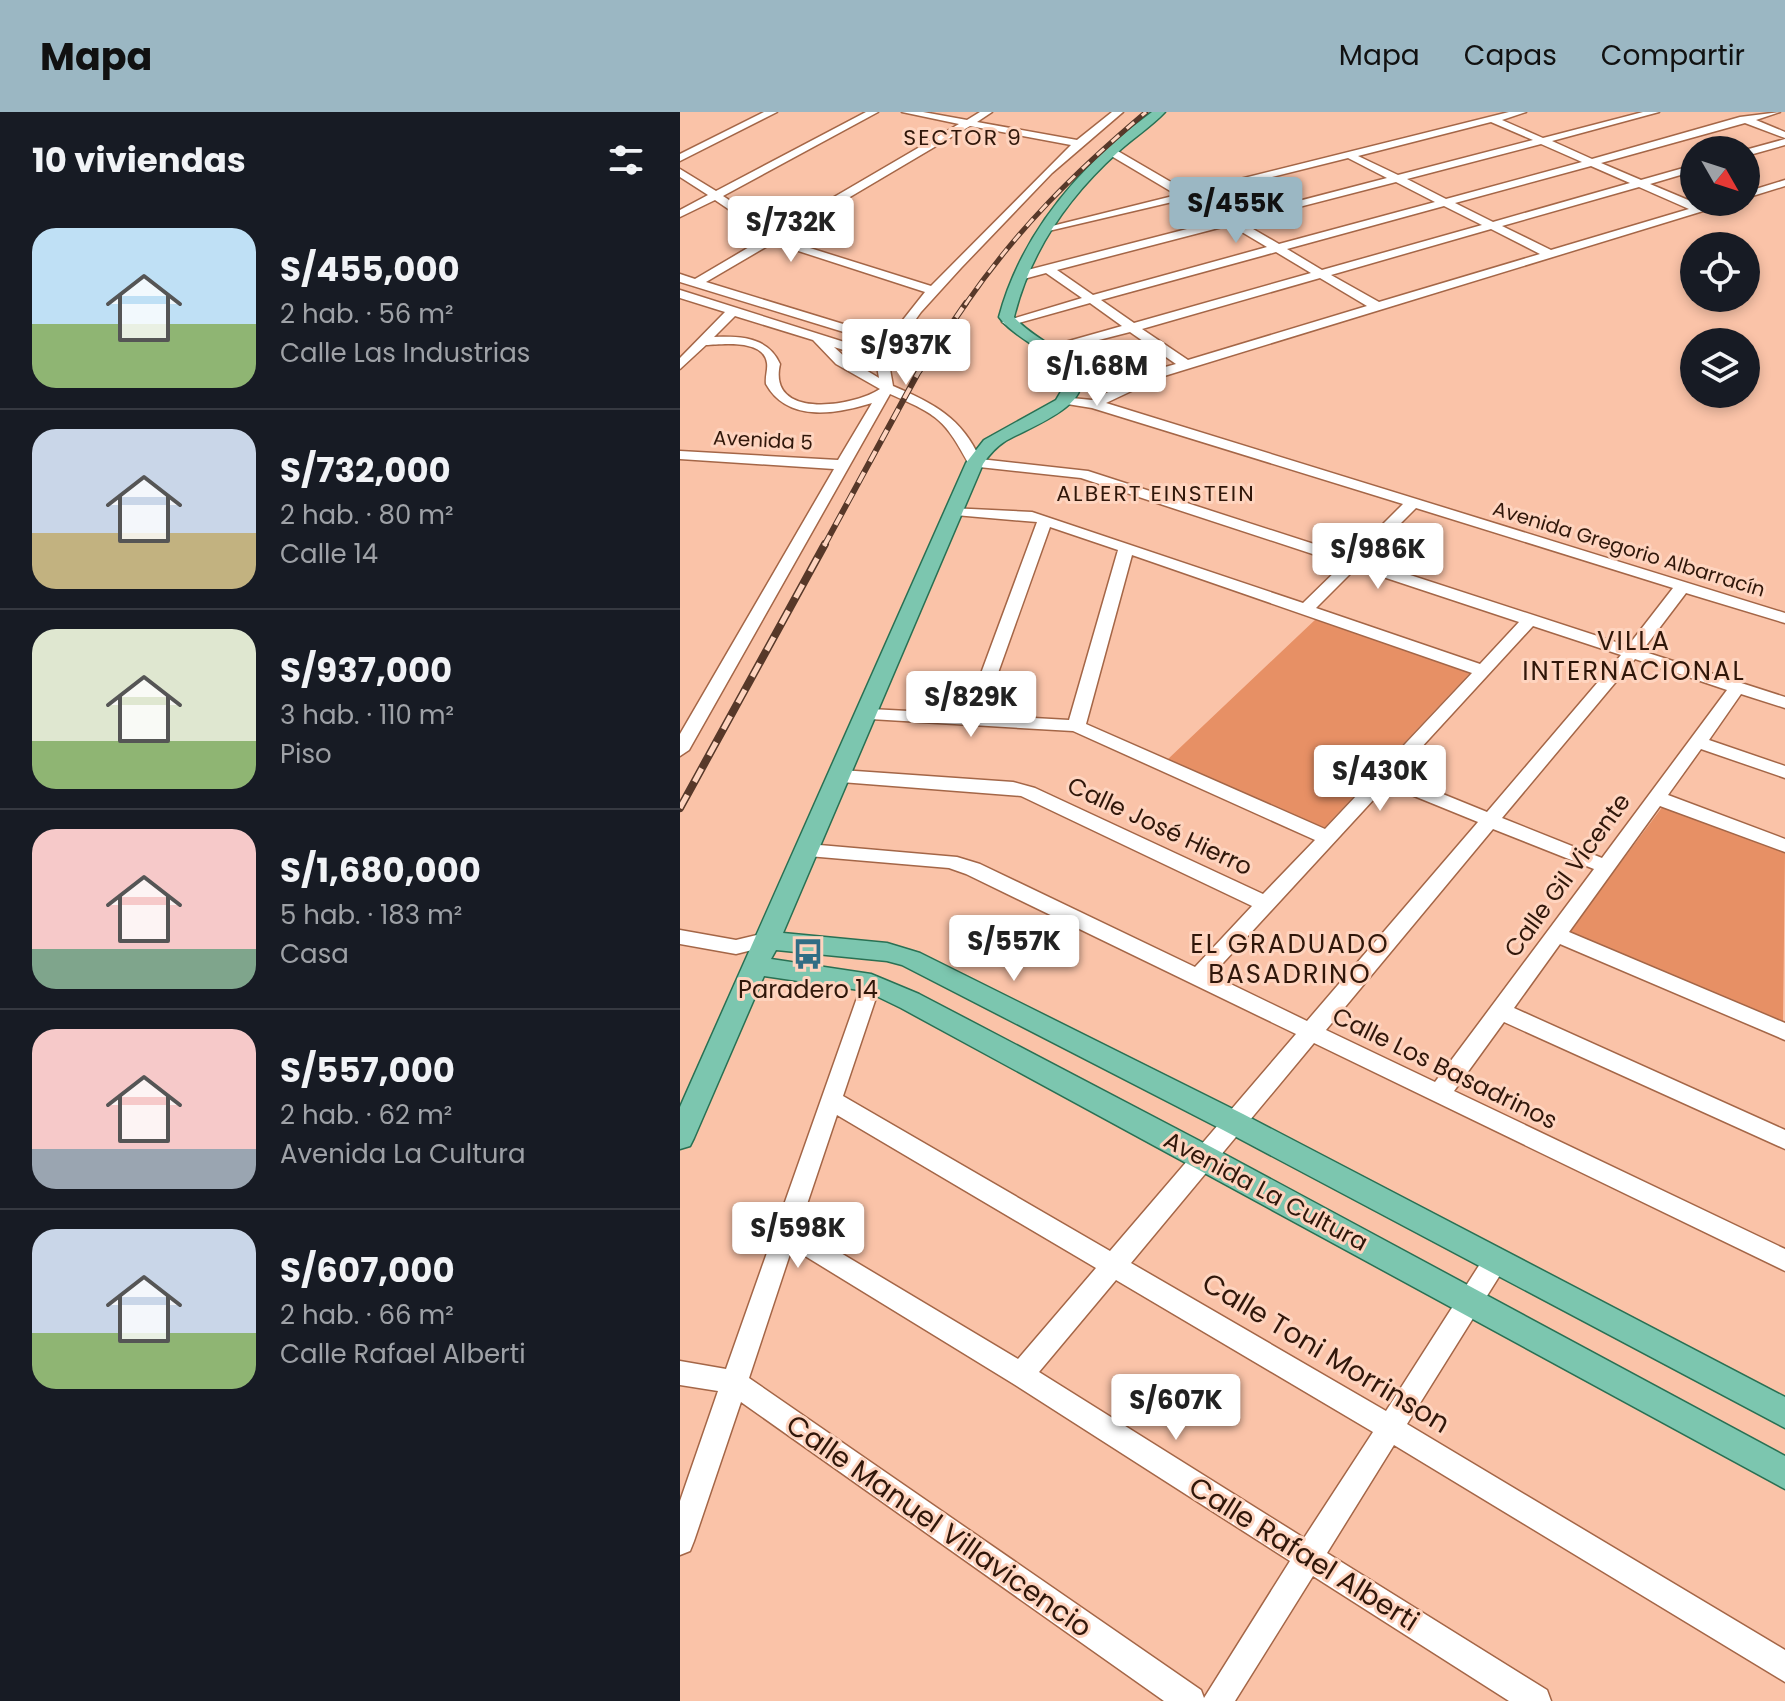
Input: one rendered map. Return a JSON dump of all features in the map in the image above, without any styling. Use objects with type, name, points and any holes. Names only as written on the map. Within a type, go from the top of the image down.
[{"type":"main road","points":[[680,1138],[746,956],[765,940],[808,850],[870,714],[975,463],[989,444],[1070,394],[1072,373],[1049,351],[1008,322],[1008,304],[1020,276],[1044,231],[1068,198],[1137,127],[1159,112]]},
{"type":"main road","name":"Avenida La Cultura","points":[[765,940],[887,952],[911,959],[1233,1122],[1785,1413]]},
{"type":"main road","name":"Avenida La Cultura","points":[[746,956],[871,983],[1205,1157],[1785,1473]]},
{"type":"street","points":[[680,158],[772,112]]},
{"type":"street","points":[[680,214],[873,112]]},
{"type":"street","points":[[907,112],[1078,143]]},
{"type":"street","points":[[696,283],[987,112]]},
{"type":"street","points":[[680,750],[885,391],[882,358],[893,339],[933,291],[1078,143],[1118,112]]},
{"type":"street","points":[[1044,231],[1521,112]]},
{"type":"street","points":[[1020,276],[1654,112]]},
{"type":"street","points":[[1724,112],[1785,135]]},
{"type":"street","points":[[1008,322],[1775,112]]},
{"type":"street","points":[[1492,119],[1680,201]]},
{"type":"street","points":[[1760,149],[1785,142]]},
{"type":"street","points":[[1112,152],[1378,307]]},
{"type":"street","points":[[1349,155],[1550,254]]},
{"type":"street","points":[[680,172],[773,235],[803,249],[933,291]]},
{"type":"street","points":[[1049,351],[1680,172]]},
{"type":"street","points":[[1760,191],[1785,183]]},
{"type":"street","points":[[1094,404],[1186,365],[1680,215]]},
{"type":"street","points":[[1048,269],[1186,365]]},
{"type":"street","points":[[680,278],[864,334],[893,339]]},
{"type":"street","points":[[680,294],[882,358]]},
{"type":"street","points":[[686,353],[733,311]]},
{"type":"street","points":[[818,338],[841,361],[885,391],[938,412],[954,424],[966,438],[975,463],[1083,474],[1785,703]]},
{"type":"street","points":[[686,353],[743,341],[766,350],[774,364],[771,373],[774,386],[785,398],[805,408],[852,405],[885,391]]},
{"type":"street","points":[[1070,394],[1122,390]]},
{"type":"street","name":"Avenida Gregorio Albarracín","points":[[1070,394],[1785,618]]},
{"type":"street","name":"Avenida 5","points":[[680,455],[844,465]]},
{"type":"street","points":[[1306,609],[1413,503]]},
{"type":"street","points":[[955,511],[1027,515],[1045,520],[1483,671]]},
{"type":"street","points":[[973,718],[1045,520]]},
{"type":"street","points":[[1076,726],[1127,547]]},
{"type":"street","points":[[1021,1375],[1632,652],[1683,586]]},
{"type":"street","points":[[1198,977],[1531,619]]},
{"type":"street","name":"Calle Gil Vicente","points":[[1439,1094],[1738,687]]},
{"type":"street","points":[[870,714],[1076,726],[1328,838]]},
{"type":"street","points":[[1698,742],[1785,772]]},
{"type":"street","name":"Calle José Hierro","points":[[841,776],[1013,788],[1028,792],[1266,904]]},
{"type":"street","points":[[1384,777],[1606,867]]},
{"type":"street","points":[[1657,798],[1785,846]]},
{"type":"street","name":"Calle Los Basadrinos","points":[[808,850],[950,862],[973,869],[1785,1261]]},
{"type":"street","points":[[1556,934],[1785,1032]]},
{"type":"street","name":"Avenida La Cultura","points":[[680,937],[746,956]]},
{"type":"street","points":[[680,1541],[871,983]]},
{"type":"street","points":[[1500,1011],[1785,1140]]},
{"type":"street","name":"Calle Toni Morrinson","points":[[831,1100],[1390,1428],[1785,1667]]},
{"type":"street","name":"Calle Rafael Alberti","points":[[786,1232],[1021,1375],[1536,1701]]},
{"type":"street","points":[[1218,1701],[1496,1260]]},
{"type":"street","name":"Calle Manuel Villavicencio","points":[[680,1373],[734,1382],[1190,1701]]},
{"type":"shaded area","points":[[1317,618],[1471,672],[1323,829],[1167,760]]},
{"type":"shaded area","points":[[1663,806],[1785,852],[1783,1023],[1568,933]]},
{"type":"railway","points":[[965,305],[1049,202],[1146,112]]},
{"type":"railway","points":[[824,546],[918,373],[966,303]]},
{"type":"railway","points":[[680,808],[825,544]]},
{"type":"place","name":"Paradero 14","points":[[808,954]]},
{"type":"district","name":"SECTOR 9","points":[[963,137]]},
{"type":"district","name":"ALBERT EINSTEIN","points":[[1156,493]]},
{"type":"district","name":"VILLA INTERNACIONAL","points":[[1634,656]]},
{"type":"district","name":"EL GRADUADO BASADRINO","points":[[1290,959]]}]
